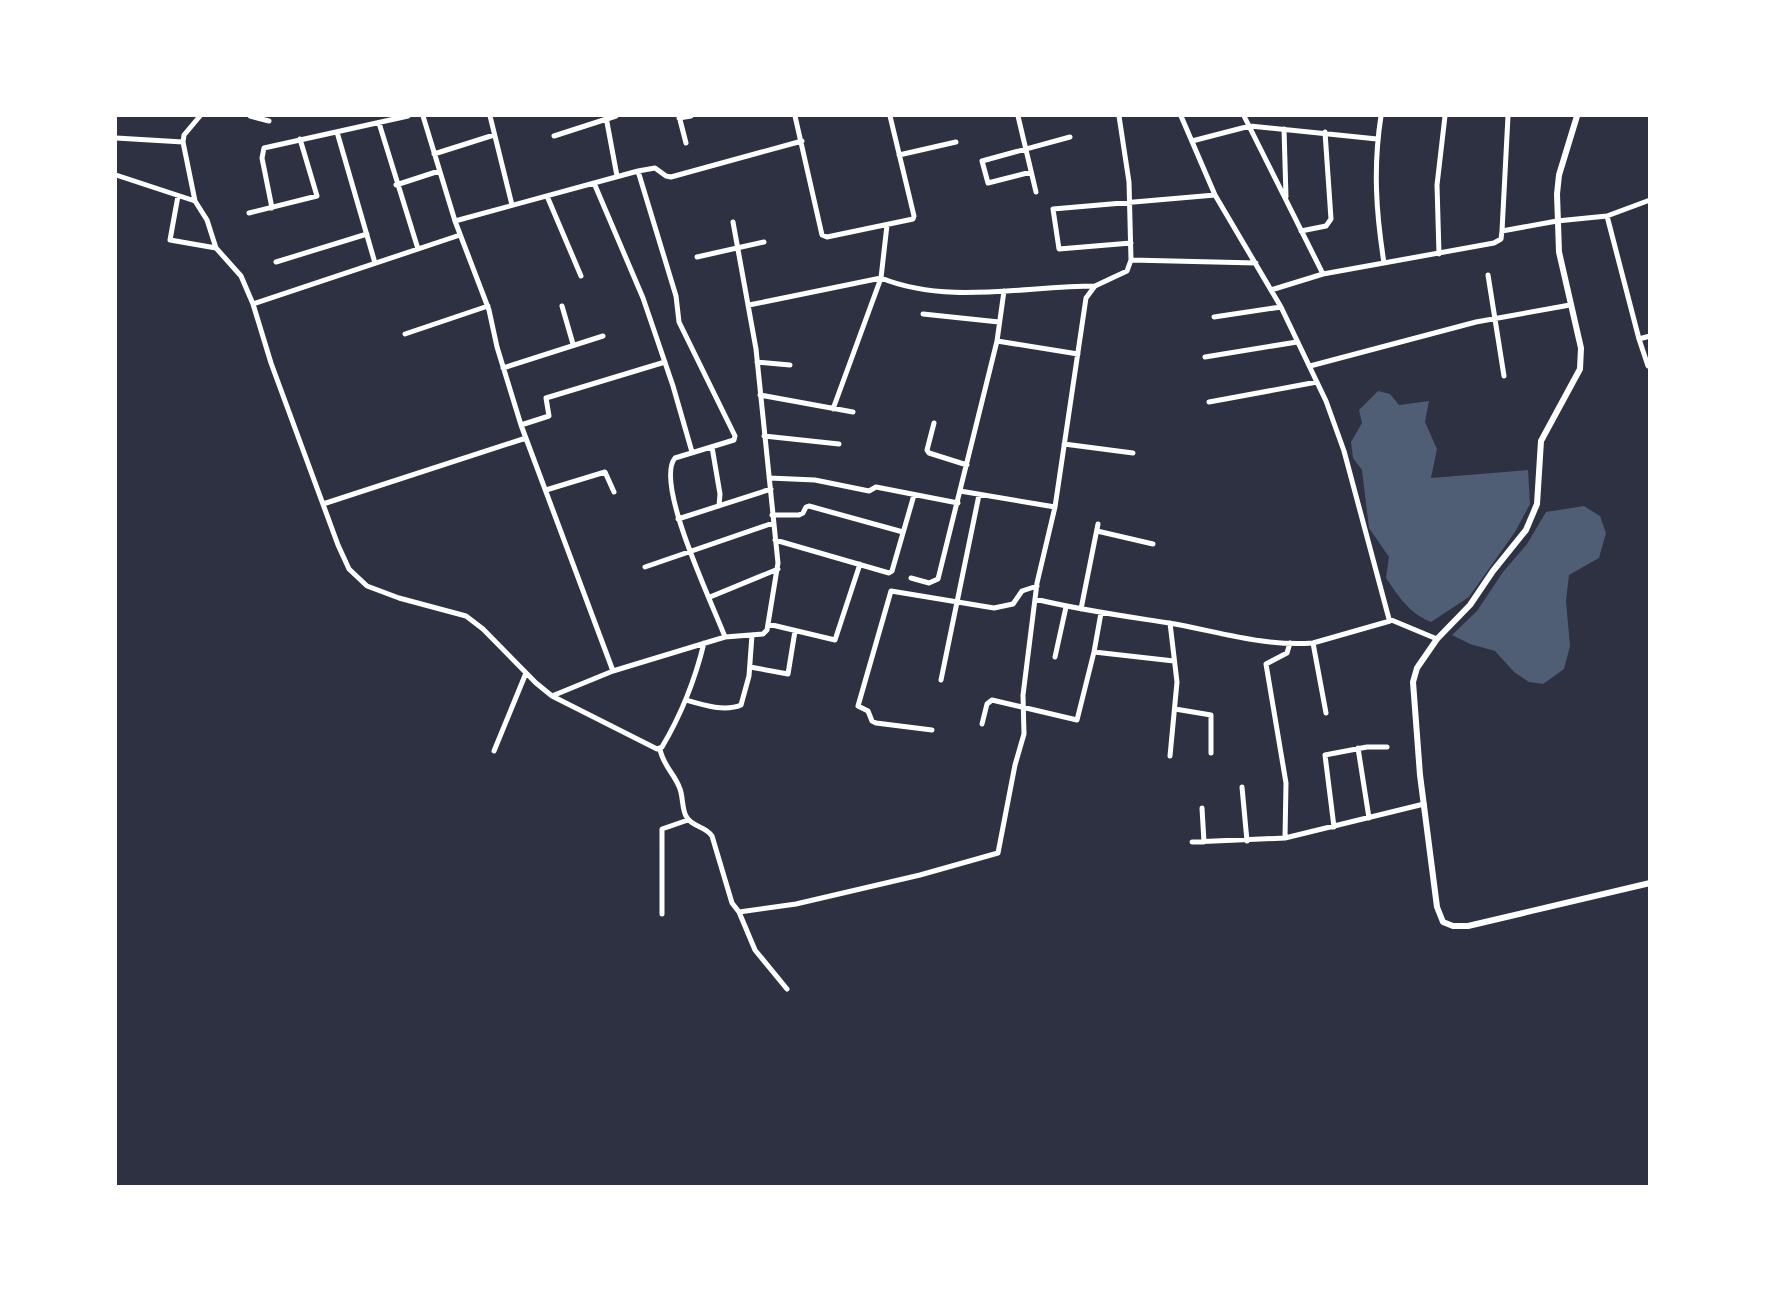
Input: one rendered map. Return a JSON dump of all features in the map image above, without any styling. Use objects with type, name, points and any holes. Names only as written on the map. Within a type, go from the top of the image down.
[{"type":"street","points":[[200,116],[184,135],[183,142],[195,201],[207,220],[216,248],[241,276],[253,304],[271,363],[349,569],[367,586],[466,617],[494,639],[552,696],[660,749]]},
{"type":"street","points":[[250,116],[269,121]]},
{"type":"street","points":[[272,208],[264,174],[263,150],[266,147],[408,116]]},
{"type":"street","points":[[423,116],[455,221],[488,306],[503,368],[521,425],[613,671]]},
{"type":"street","points":[[489,116],[512,205]]},
{"type":"street","points":[[554,136],[606,117],[616,116]]},
{"type":"street","points":[[686,143],[679,117],[691,116]]},
{"type":"street","points":[[795,116],[824,237],[911,220],[914,216],[890,116]]},
{"type":"street","points":[[1018,116],[1036,192]]},
{"type":"street","points":[[749,305],[881,278],[930,289],[1004,291],[1095,286],[1122,275],[1127,271],[1131,260],[1131,202],[1119,116]]},
{"type":"street","points":[[1181,116],[1215,195],[1281,307],[1317,382],[1344,451],[1390,621]]},
{"type":"street","points":[[1244,116],[1323,274]]},
{"type":"street","points":[[1381,116],[1377,139],[1376,212],[1384,263]]},
{"type":"street","points":[[1439,254],[1437,185],[1445,116]]},
{"type":"street","points":[[1271,290],[1323,274],[1439,254],[1494,243],[1501,239],[1508,116]]},
{"type":"street","points":[[1577,116],[1559,175],[1557,221],[1559,252],[1581,348],[1580,369],[1541,441],[1537,503],[1527,530],[1493,571],[1470,605],[1439,636],[1418,668],[1413,682],[1424,804],[1437,907],[1444,922],[1453,926],[1468,926],[1650,883]]},
{"type":"street","points":[[606,117],[617,176]]},
{"type":"street","points":[[379,123],[418,249]]},
{"type":"street","points":[[1192,141],[1250,126],[1377,139]]},
{"type":"street","points":[[1284,129],[1286,200]]},
{"type":"street","points":[[337,132],[375,263]]},
{"type":"street","points":[[1301,231],[1326,226],[1331,219],[1325,132]]},
{"type":"street","points":[[434,154],[494,135]]},
{"type":"street","points":[[1031,172],[988,183],[982,163],[984,160],[1070,137]]},
{"type":"street","points":[[116,138],[183,142]]},
{"type":"street","points":[[249,213],[317,196],[300,139]]},
{"type":"street","points":[[455,221],[638,171],[655,168],[671,177],[802,141]]},
{"type":"street","points":[[899,155],[956,142]]},
{"type":"street","points":[[638,171],[676,296],[679,322],[735,436],[734,440],[675,458],[669,471],[678,519],[725,637]]},
{"type":"street","points":[[396,185],[439,172]]},
{"type":"street","points":[[116,175],[195,201]]},
{"type":"street","points":[[594,183],[643,298],[692,452]]},
{"type":"street","points":[[1131,243],[1059,249],[1052,210],[1056,207],[1215,195]]},
{"type":"street","points":[[178,196],[170,240],[216,248]]},
{"type":"street","points":[[547,196],[581,276]]},
{"type":"street","points":[[1502,231],[1557,221],[1607,216],[1650,200]]},
{"type":"street","points":[[1607,216],[1649,369]]},
{"type":"street","points":[[552,696],[613,671],[725,637],[765,633],[778,569],[757,362],[733,222]]},
{"type":"street","points":[[833,408],[881,278],[887,225]]},
{"type":"street","points":[[276,262],[367,234]]},
{"type":"street","points":[[253,304],[460,235]]},
{"type":"street","points":[[697,257],[764,242]]},
{"type":"street","points":[[1131,260],[1256,262]]},
{"type":"street","points":[[1488,275],[1504,376]]},
{"type":"street","points":[[739,912],[800,903],[997,854],[1024,734],[1023,695],[1035,599],[1055,507],[1086,298],[1095,286]]},
{"type":"street","points":[[911,578],[929,583],[937,581],[997,341],[1004,291]]},
{"type":"street","points":[[1310,366],[1496,318],[1570,305]]},
{"type":"street","points":[[405,334],[488,306]]},
{"type":"street","points":[[562,306],[573,344]]},
{"type":"street","points":[[1214,317],[1281,307]]},
{"type":"street","points":[[923,314],[999,322]]},
{"type":"street","points":[[503,368],[603,336]]},
{"type":"street","points":[[1639,339],[1650,336]]},
{"type":"street","points":[[997,341],[1077,354]]},
{"type":"street","points":[[1205,357],[1297,342]]},
{"type":"street","points":[[521,425],[549,416],[546,398],[665,362]]},
{"type":"street","points":[[757,362],[790,365]]},
{"type":"street","points":[[1209,402],[1317,382]]},
{"type":"street","points":[[760,395],[853,412]]},
{"type":"street","points":[[934,422],[927,450],[967,465]]},
{"type":"street","points":[[764,436],[839,444]]},
{"type":"street","points":[[323,504],[526,438]]},
{"type":"street","points":[[1064,444],[1133,453]]},
{"type":"street","points":[[712,447],[720,494],[719,506]]},
{"type":"street","points":[[546,490],[605,472],[614,492]]},
{"type":"street","points":[[769,478],[815,480],[869,491],[876,487],[958,503]]},
{"type":"street","points":[[678,519],[771,489]]},
{"type":"street","points":[[960,491],[1055,507]]},
{"type":"street","points":[[775,540],[891,572],[914,495]]},
{"type":"street","points":[[941,680],[979,495]]},
{"type":"street","points":[[772,515],[802,514],[809,506],[903,532]]},
{"type":"street","points":[[645,567],[773,523]]},
{"type":"street","points":[[1081,609],[1097,528],[1153,544]]},
{"type":"street","points":[[768,625],[837,639],[860,564]]},
{"type":"street","points":[[710,597],[778,569]]},
{"type":"street","points":[[932,730],[874,723],[870,713],[858,706],[891,591],[894,589],[1003,607],[1013,604],[1022,591],[1037,586]]},
{"type":"street","points":[[1035,599],[1066,607],[1170,623],[1261,641],[1313,643],[1390,621],[1439,636]]},
{"type":"street","points":[[1055,657],[1066,607]]},
{"type":"street","points":[[982,724],[989,701],[996,700],[1077,720],[1101,613]]},
{"type":"street","points":[[1170,623],[1177,682],[1171,756]]},
{"type":"street","points":[[750,667],[788,674],[795,631]]},
{"type":"street","points":[[686,700],[732,708],[741,705],[746,694],[752,635]]},
{"type":"street","points":[[705,643],[686,700],[660,749],[663,762],[680,787],[688,820],[709,830],[712,836],[732,903],[739,912],[755,950],[787,989]]},
{"type":"street","points":[[1285,838],[1286,783],[1266,664],[1287,653],[1290,643]]},
{"type":"street","points":[[1313,643],[1326,713]]},
{"type":"street","points":[[1094,652],[1174,661]]},
{"type":"street","points":[[494,751],[526,673]]},
{"type":"street","points":[[1175,709],[1212,716],[1211,753]]},
{"type":"street","points":[[1334,827],[1324,755],[1358,748],[1387,747]]},
{"type":"street","points":[[1358,748],[1369,818]]},
{"type":"street","points":[[1242,787],[1247,841]]},
{"type":"street","points":[[1192,842],[1285,838],[1424,804]]},
{"type":"street","points":[[1202,808],[1204,842]]},
{"type":"street","points":[[662,914],[661,832],[668,825],[688,820]]},
{"type":"water","points":[[1378,391],[1390,394],[1399,405],[1429,401],[1425,422],[1437,449],[1431,478],[1528,470],[1530,504],[1515,532],[1469,597],[1431,622],[1411,609],[1386,578],[1389,557],[1369,528],[1362,470],[1353,458],[1351,442],[1362,423],[1359,410]]},
{"type":"water","points":[[1584,506],[1600,516],[1606,533],[1599,558],[1569,575],[1566,601],[1570,646],[1564,669],[1543,684],[1529,682],[1514,672],[1495,651],[1470,644],[1452,635],[1477,611],[1503,572],[1527,544],[1546,512]]}]
